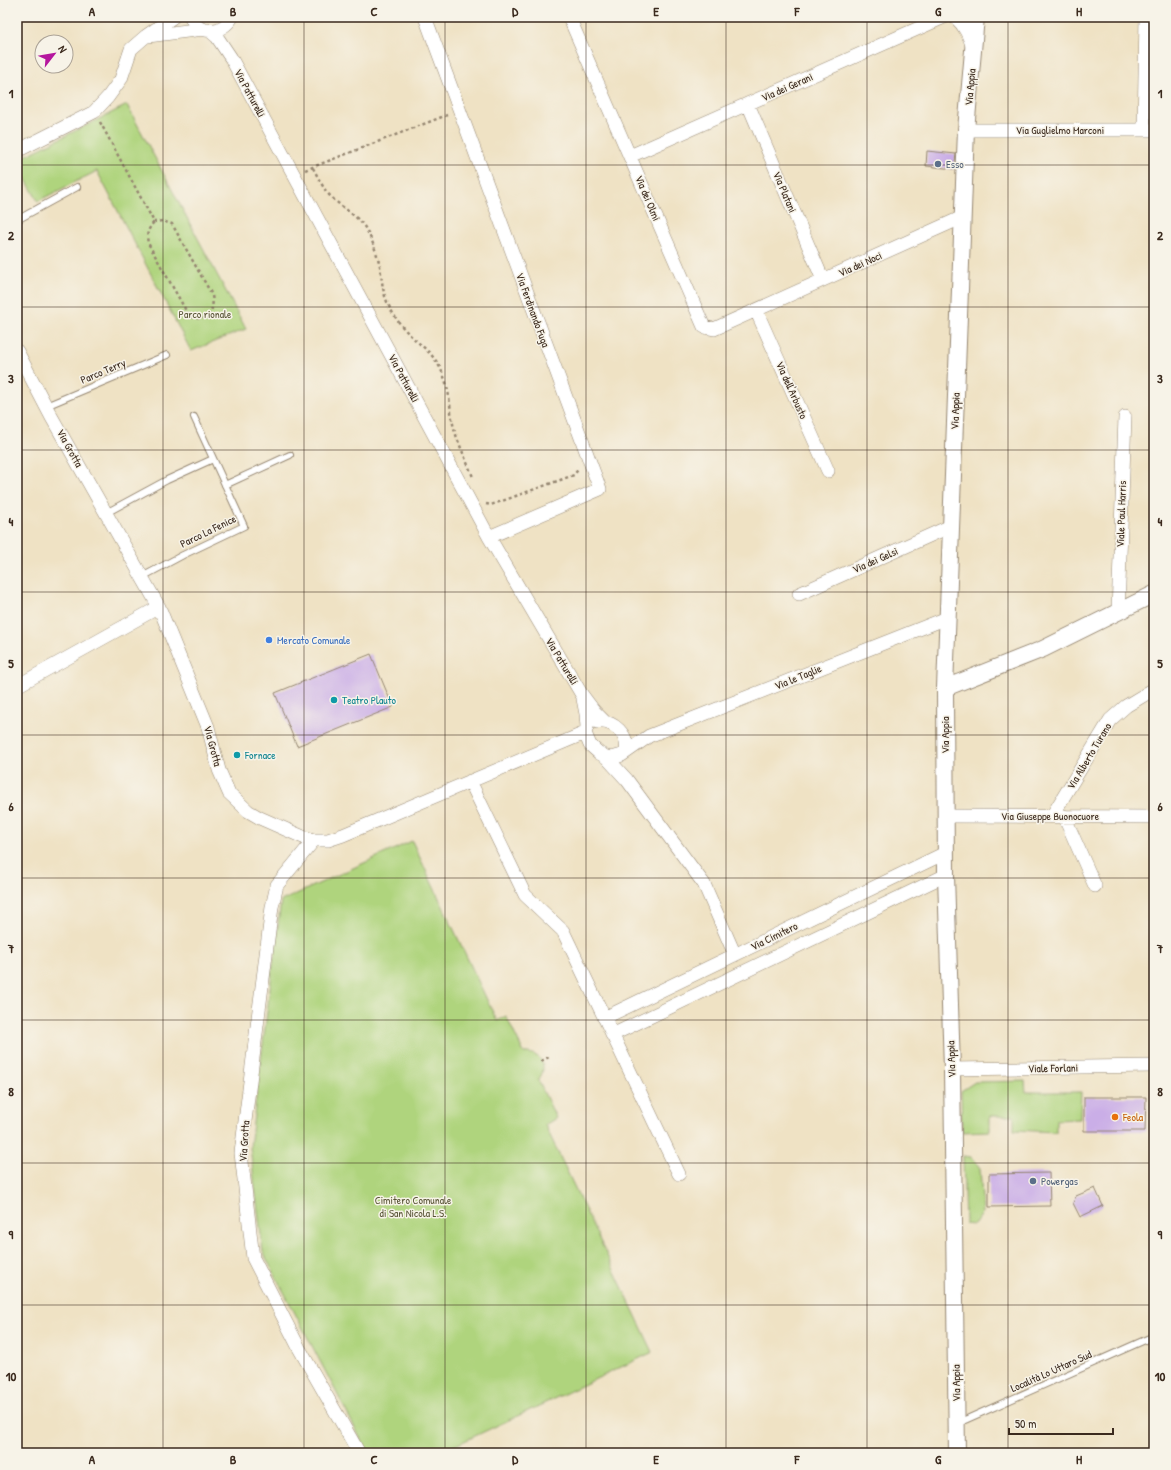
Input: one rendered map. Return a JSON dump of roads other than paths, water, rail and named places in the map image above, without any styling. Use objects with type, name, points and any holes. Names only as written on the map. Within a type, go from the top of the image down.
[{"type":"street","points":[[17,151],[94,112],[108,97],[121,79],[131,49],[146,36],[174,17]]},
{"type":"street","points":[[191,17],[197,26],[206,30]]},
{"type":"street","name":"Via Ferdinando Fuga","points":[[425,17],[600,489],[489,537]]},
{"type":"street","name":"Via dei Olmi","points":[[569,17],[704,327],[714,329],[756,310]]},
{"type":"street","name":"Via dei Gerani","points":[[630,156],[944,17]]},
{"type":"street","points":[[955,17],[964,25],[973,48]]},
{"type":"street","name":"Via Appia","points":[[957,1453],[952,1070],[945,853],[945,688],[966,130],[976,17]]},
{"type":"street","points":[[1146,17],[1149,130]]},
{"type":"street","points":[[146,36],[221,29],[228,21]]},
{"type":"street","name":"Via Patturelli","points":[[228,21],[225,36],[231,58]]},
{"type":"street","name":"Via Patturelli","points":[[206,30],[217,36],[231,58],[489,537],[582,695],[594,711],[605,722],[615,726],[623,736]]},
{"type":"street","name":"Via Platani","points":[[748,104],[823,280]]},
{"type":"street","name":"Via Guglielmo Marconi","points":[[966,130],[1149,130]]},
{"type":"street","name":"Via dei Noci","points":[[756,310],[963,217]]},
{"type":"street","name":"Via dell'Arbusto","points":[[756,310],[828,471]]},
{"type":"street","name":"Via Grotta","points":[[17,351],[46,406],[159,607],[208,727],[219,770],[224,783],[230,793],[248,811],[303,837],[314,840],[328,840],[551,748],[587,735]]},
{"type":"street","name":"Viale Paul Harris","points":[[1118,612],[1125,417]]},
{"type":"street","name":"Via dei Gelsi","points":[[799,594],[951,526]]},
{"type":"street","points":[[945,688],[1043,648],[1154,594]]},
{"type":"street","points":[[17,686],[159,607]]},
{"type":"street","name":"Via le Taglie","points":[[624,753],[649,736],[947,618]]},
{"type":"street","name":"Via Alberto Turano","points":[[1058,816],[1110,720],[1126,706],[1154,689]]},
{"type":"street","name":"Via Patturelli","points":[[582,695],[586,714],[587,735]]},
{"type":"street","points":[[605,722],[595,722],[587,735],[599,753],[606,757],[627,780],[704,884],[735,955]]},
{"type":"street","points":[[623,736],[627,746],[624,753],[627,780]]},
{"type":"street","name":"Via le Taglie","points":[[623,736],[649,736]]},
{"type":"street","points":[[606,757],[612,758],[624,753]]},
{"type":"street","points":[[470,781],[525,895],[563,931],[679,1174]]},
{"type":"street","name":"Via Giuseppe Buonocuore","points":[[945,816],[1154,816]]},
{"type":"street","points":[[1058,816],[1095,886]]},
{"type":"street","name":"Via Grotta","points":[[314,840],[277,885],[272,907],[241,1153],[253,1258],[298,1348],[358,1453]]},
{"type":"street","name":"Via Cimitero","points":[[604,1018],[945,853]]},
{"type":"street","name":"Via Cimitero","points":[[612,1035],[946,875]]},
{"type":"street","name":"Viale Forlani","points":[[952,1070],[1154,1066]]},
{"type":"lane","points":[[17,220],[77,187]]},
{"type":"lane","name":"Parco Terry","points":[[46,406],[167,355]]},
{"type":"lane","name":"Parco La Fenice","points":[[142,577],[183,555],[244,526],[194,417]]},
{"type":"lane","points":[[225,484],[290,455]]},
{"type":"lane","points":[[106,513],[167,480],[213,458]]},
{"type":"lane","name":"Località Lo Uttaro Sud","points":[[956,1424],[1154,1336]]},
{"type":"place","name":"Esso","points":[[938,164]]},
{"type":"place","name":"Mercato Comunale","points":[[269,640]]},
{"type":"place","name":"Teatro Plauto","points":[[334,700]]},
{"type":"place","name":"Fornace","points":[[237,755]]},
{"type":"place","name":"Feola","points":[[1115,1117]]},
{"type":"place","name":"Powergas","points":[[1033,1181]]},
{"type":"park label","name":"Parco rionale","points":[[205,314]]},
{"type":"park label","name":"Cimitero Comunale di San Nicola L.S.","points":[[413,1206]]}]
